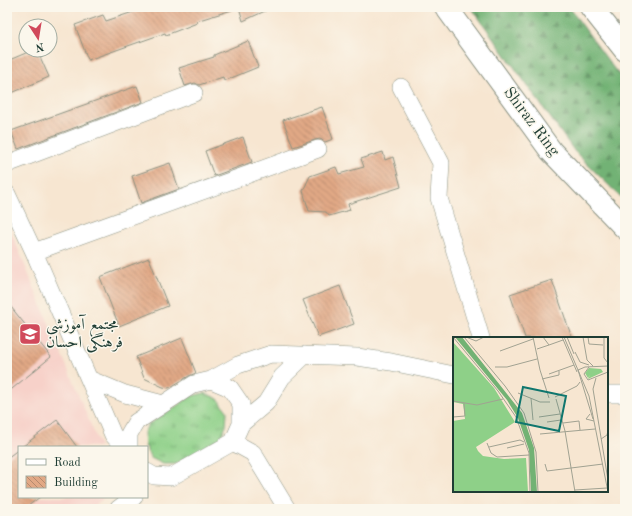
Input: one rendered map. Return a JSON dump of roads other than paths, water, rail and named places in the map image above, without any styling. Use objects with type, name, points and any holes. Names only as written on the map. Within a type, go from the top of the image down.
[{"type":"highway","name":"Shiraz Ring","points":[[446,7],[551,151],[625,228]]},
{"type":"highway","points":[[591,7],[625,50]]},
{"type":"street","points":[[401,87],[441,163],[439,198],[481,337]]},
{"type":"street","points":[[7,164],[194,93]]},
{"type":"street","points":[[34,252],[318,150]]},
{"type":"street","points":[[7,194],[34,252],[112,435],[123,446]]},
{"type":"street","points":[[129,446],[129,434],[136,422],[163,404],[194,384],[211,380],[238,365],[270,354],[322,355],[364,358],[453,375]]},
{"type":"street","points":[[149,477],[171,477],[232,442],[241,424],[266,403],[282,377],[305,355]]},
{"type":"street","points":[[89,379],[125,394],[163,404]]},
{"type":"street","points":[[211,380],[230,388],[241,404],[241,424]]},
{"type":"street","points":[[608,394],[625,394]]},
{"type":"street","points":[[232,442],[253,453],[287,509]]},
{"type":"street","points":[[118,509],[133,498]]},
{"type":"place","name":"مجتمع آموزشی فرهنگی احسان","points":[[30,334]]}]
